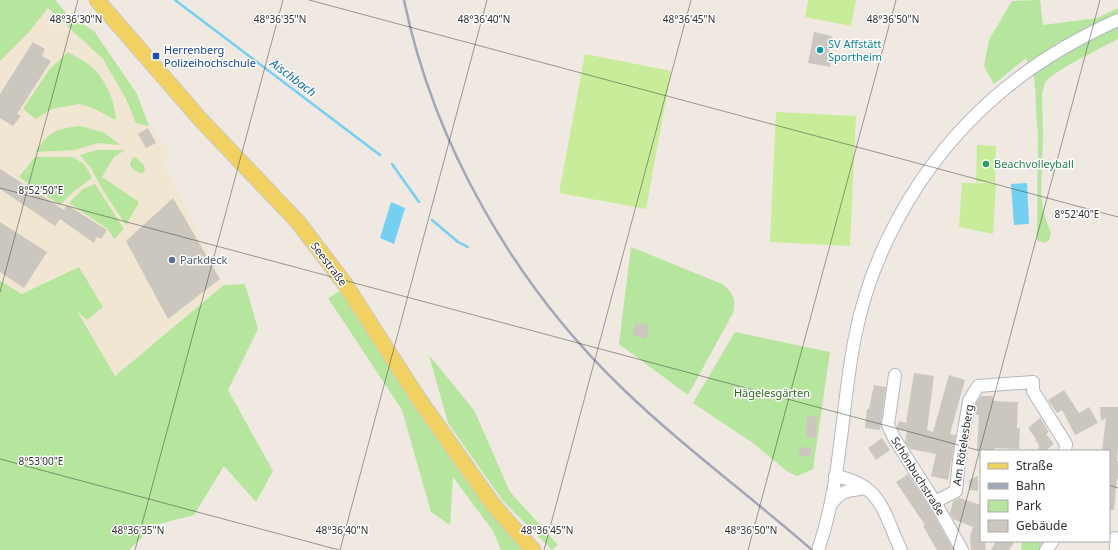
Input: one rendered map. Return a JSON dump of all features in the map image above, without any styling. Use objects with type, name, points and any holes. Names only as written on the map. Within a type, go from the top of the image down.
[{"type":"main road","name":"Seestraße","points":[[97,0],[200,119],[298,222],[345,284],[418,398],[485,495],[533,550]]},
{"type":"street","points":[[818,550],[831,505],[848,379],[855,335],[862,307],[886,243],[912,196],[934,164],[957,136],[1006,88],[1063,48],[1118,20]]},
{"type":"street","name":"Schönbuchstraße","points":[[895,375],[888,425],[894,438],[935,502],[962,550]]},
{"type":"street","name":"Am Rötelesberg","points":[[935,502],[956,491],[959,460],[970,401],[978,386],[1033,382],[1033,391],[1066,444],[1065,450]]},
{"type":"street","points":[[835,476],[853,481],[866,488],[873,494],[885,511],[901,550]]},
{"type":"street","points":[[831,505],[839,494],[844,491],[866,488]]},
{"type":"street","points":[[1046,550],[1052,542]]},
{"type":"shaded area","points":[[0,0],[48,8],[103,59],[126,99],[136,123],[149,126],[169,151],[165,165],[224,285],[114,376],[76,309],[22,294],[0,281]]},
{"type":"green space","points":[[0,0],[55,0],[67,14],[94,31],[137,94],[149,126],[136,123],[126,99],[103,59],[48,8],[29,32],[0,61]]},
{"type":"green space","points":[[808,0],[856,0],[851,26],[805,17]]},
{"type":"green space","points":[[1040,0],[1043,25],[1097,18],[1118,8],[1118,16],[1028,64],[1026,58],[994,84],[984,66],[989,40],[1012,1]]},
{"type":"green space","points":[[1118,24],[1118,39],[1070,64],[1050,77],[1045,83],[1042,93],[1043,134],[1041,195],[1044,214],[1051,234],[1049,240],[1044,243],[1037,240],[1038,132],[1033,72],[1079,43]]},
{"type":"green space","points":[[68,52],[91,66],[99,74],[112,100],[116,120],[93,108],[79,104],[52,109],[36,119],[23,109],[49,70]]},
{"type":"green space","points":[[585,54],[671,71],[646,209],[559,193]]},
{"type":"green space","points":[[776,112],[856,116],[850,246],[770,242]]},
{"type":"green space","points":[[80,126],[105,133],[120,145],[98,143],[75,150],[35,152],[45,139],[53,132]]},
{"type":"green space","name":"Beachvolleyball","points":[[977,145],[996,146],[995,182],[976,182]]},
{"type":"green space","points":[[97,150],[125,150],[114,157],[102,177],[139,202],[126,225],[102,189],[91,168],[80,155]]},
{"type":"green space","points":[[35,157],[73,157],[85,165],[92,178],[73,192],[60,205],[19,177]]},
{"type":"green space","points":[[135,157],[143,164],[145,169],[143,173],[135,171],[130,165],[132,158]]},
{"type":"green space","points":[[962,183],[996,183],[993,234],[959,227]]},
{"type":"green space","points":[[95,184],[124,229],[114,239],[108,229],[69,203],[83,189]]},
{"type":"green space","points":[[631,247],[722,284],[733,296],[733,313],[688,395],[619,344]]},
{"type":"green space","points":[[79,267],[103,307],[87,320],[77,311],[115,376],[224,285],[245,284],[258,329],[228,390],[273,471],[256,502],[224,466],[194,515],[155,525],[129,550],[0,550],[0,281],[22,294]]},
{"type":"green space","points":[[343,289],[473,489],[524,550],[501,550],[493,531],[453,477],[450,525],[431,512],[402,410],[328,298]]},
{"type":"green space","name":"Hägelesgärten","points":[[735,332],[830,352],[813,469],[797,476],[787,471],[753,443],[693,403]]},
{"type":"green space","points":[[429,355],[474,410],[510,492],[558,545],[552,550],[503,501],[448,423]]},
{"type":"green space","points":[[1022,542],[1044,542],[1039,550],[1021,550]]},
{"type":"water","points":[[1027,183],[1029,224],[1014,225],[1011,184]]},
{"type":"water","points":[[391,202],[405,208],[394,244],[380,238]]},
{"type":"building","name":"SV Affstätt Sportheim","points":[[814,32],[832,36],[829,52],[833,53],[830,67],[808,63]]},
{"type":"building","points":[[33,42],[45,49],[42,56],[51,61],[17,114],[21,116],[13,126],[0,118],[0,94]]},
{"type":"building","points":[[148,128],[156,143],[146,148],[138,134]]},
{"type":"building","points":[[0,169],[64,210],[67,205],[107,230],[101,239],[97,237],[94,243],[60,219],[55,226],[0,189]]},
{"type":"building","name":"Parkdeck","points":[[173,198],[220,279],[168,319],[126,241]]},
{"type":"building","points":[[0,222],[47,252],[24,288],[0,272]]},
{"type":"building","points":[[636,322],[650,326],[646,339],[632,335]]},
{"type":"building","points":[[914,373],[934,376],[927,430],[933,432],[949,375],[965,380],[950,434],[956,435],[948,480],[931,476],[936,454],[910,449],[905,442],[907,431],[898,429],[897,427],[899,421],[906,423]]},
{"type":"building","points":[[874,385],[886,387],[880,430],[865,428],[867,409],[869,409]]},
{"type":"building","points":[[1064,390],[1079,413],[1089,407],[1098,423],[1075,435],[1062,410],[1057,413],[1048,400]]},
{"type":"building","points":[[981,396],[993,396],[993,401],[1018,402],[1017,428],[1020,428],[1019,449],[995,448],[994,450],[977,451],[979,415],[976,415],[976,403]]},
{"type":"building","points":[[1100,407],[1118,407],[1118,479],[1117,478],[1114,510],[1110,510],[1110,450],[1102,450],[1106,418],[1101,421]]},
{"type":"building","points":[[807,416],[817,417],[816,438],[806,437]]},
{"type":"building","points":[[1040,418],[1049,432],[1046,434],[1054,444],[1046,450],[1038,450],[1039,445],[1028,428]]},
{"type":"building","points":[[882,438],[890,450],[876,460],[868,448]]},
{"type":"building","points":[[800,447],[811,448],[810,457],[799,456]]},
{"type":"building","points":[[908,474],[929,506],[953,549],[937,550],[923,526],[925,525],[896,482]]},
{"type":"building","points":[[978,476],[978,491],[969,490],[969,480]]},
{"type":"building","points":[[960,498],[980,505],[980,542],[985,542],[986,550],[971,550],[970,536],[973,527],[953,519],[950,513],[953,501]]},
{"type":"building","points":[[995,542],[1014,542],[1009,550],[991,550]]},
{"type":"waterway","name":"Aischbach","points":[[175,0],[380,155]]},
{"type":"waterway","points":[[392,164],[419,202]]},
{"type":"waterway","points":[[432,220],[458,242],[468,247]]},
{"type":"railway","points":[[404,0],[418,54],[436,107],[458,159],[484,210],[514,258],[547,304],[583,348],[622,388],[668,430],[812,550]]},
{"type":"place","name":"SV Affstätt Sportheim","points":[[820,50]]},
{"type":"place","name":"Herrenberg Polizeihochschule","points":[[156,56]]},
{"type":"place","name":"Beachvolleyball","points":[[986,164]]},
{"type":"place","name":"Parkdeck","points":[[172,260]]}]
